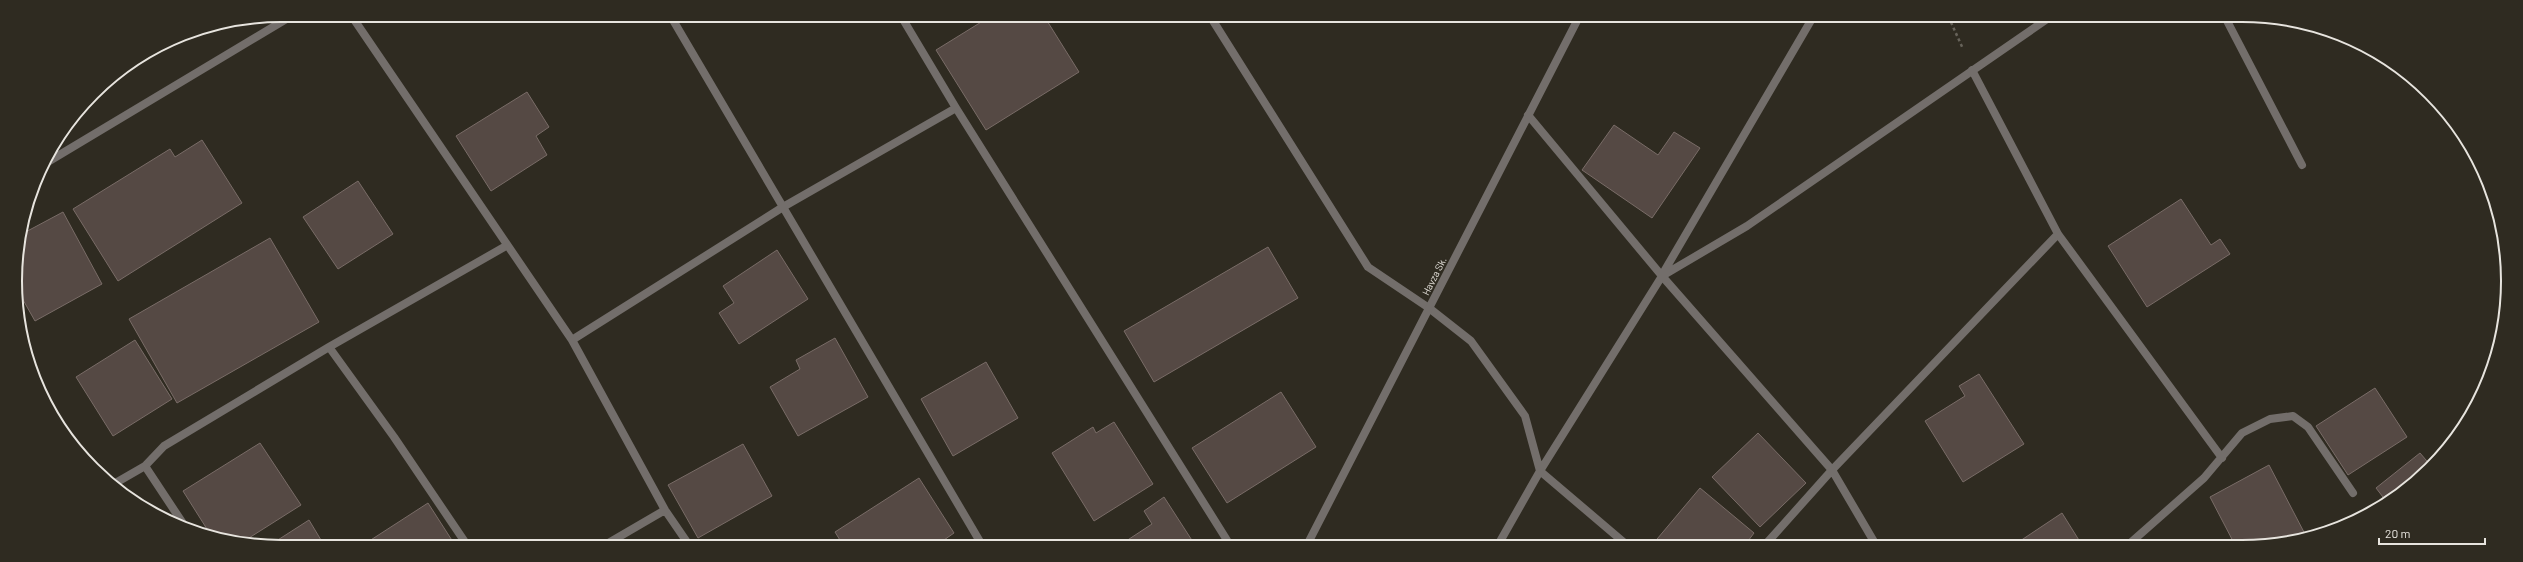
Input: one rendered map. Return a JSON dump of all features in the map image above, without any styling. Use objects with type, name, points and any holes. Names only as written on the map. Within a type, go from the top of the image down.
[{"type":"street","points":[[53,159],[281,22]]},
{"type":"street","points":[[355,22],[506,246],[572,340],[665,510],[686,540]]},
{"type":"street","points":[[674,22],[979,540]]},
{"type":"street","points":[[905,22],[956,108],[1227,540]]},
{"type":"street","points":[[1214,22],[1368,267],[1429,308],[1471,340],[1525,416],[1540,471],[1621,540]]},
{"type":"street","name":"Havza Sk.","points":[[1310,540],[1576,22]]},
{"type":"street","points":[[1501,540],[1540,471],[1662,276],[1810,22]]},
{"type":"street","points":[[1662,276],[1747,226],[2043,22]]},
{"type":"street","points":[[2227,22],[2302,164]]},
{"type":"street","points":[[1972,70],[2058,234],[2222,458]]},
{"type":"street","points":[[572,340],[783,207],[956,108]]},
{"type":"street","points":[[1528,115],[1662,276],[1832,470],[1873,540]]},
{"type":"street","points":[[1769,540],[1832,470],[2058,234]]},
{"type":"street","points":[[118,482],[145,466],[164,446],[329,347],[506,246]]},
{"type":"street","points":[[329,347],[394,437],[464,540]]},
{"type":"street","points":[[2134,540],[2204,478],[2242,433],[2270,419],[2294,416],[2308,427],[2353,493]]},
{"type":"street","points":[[145,466],[180,519]]},
{"type":"street","points":[[614,540],[665,510]]},
{"type":"path","points":[[1951,22],[1972,70]]},
{"type":"building","points":[[981,22],[1048,22],[1079,72],[986,130],[936,50]]},
{"type":"building","points":[[527,92],[549,127],[536,136],[547,155],[491,191],[456,136]]},
{"type":"building","points":[[1614,125],[1658,155],[1674,132],[1700,148],[1652,218],[1582,170]]},
{"type":"building","points":[[202,140],[242,203],[118,281],[73,209],[170,149],[175,157]]},
{"type":"building","points":[[358,181],[393,234],[338,269],[303,217]]},
{"type":"building","points":[[2181,199],[2211,245],[2220,239],[2230,254],[2147,307],[2108,246]]},
{"type":"building","points":[[63,212],[102,284],[35,321],[23,300],[22,281],[24,247],[27,231]]},
{"type":"building","points":[[270,238],[319,322],[177,403],[129,319]]},
{"type":"building","points":[[1268,247],[1298,298],[1154,382],[1124,331]]},
{"type":"building","points":[[777,250],[808,299],[739,344],[719,313],[734,303],[723,286]]},
{"type":"building","points":[[835,338],[868,397],[798,436],[770,387],[800,369],[796,360]]},
{"type":"building","points":[[135,340],[172,399],[113,436],[76,377]]},
{"type":"building","points":[[986,362],[1018,418],[953,456],[921,399]]},
{"type":"building","points":[[1979,374],[2024,444],[1963,482],[1925,421],[1965,396],[1959,386]]},
{"type":"building","points":[[2375,388],[2407,437],[2348,475],[2316,426]]},
{"type":"building","points":[[1281,392],[1316,447],[1227,503],[1192,448]]},
{"type":"building","points":[[1114,422],[1153,484],[1094,521],[1052,453],[1093,427],[1096,433]]},
{"type":"building","points":[[1758,433],[1806,483],[1760,527],[1712,477]]},
{"type":"building","points":[[260,443],[301,505],[247,538],[207,529],[183,491]]},
{"type":"building","points":[[743,444],[772,496],[698,538],[668,485]]},
{"type":"building","points":[[2420,453],[2427,462],[2413,476],[2383,498],[2376,488]]},
{"type":"building","points":[[2269,465],[2304,532],[2276,538],[2232,540],[2210,497]]},
{"type":"building","points":[[919,478],[954,533],[944,540],[840,540],[835,532]]},
{"type":"building","points":[[1700,488],[1754,533],[1749,540],[1656,540]]},
{"type":"building","points":[[1164,497],[1192,540],[1128,540],[1152,524],[1144,511]]},
{"type":"building","points":[[428,503],[452,540],[371,540]]},
{"type":"building","points":[[2062,513],[2079,540],[2022,540]]},
{"type":"building","points":[[309,520],[321,540],[281,540],[278,540]]}]
